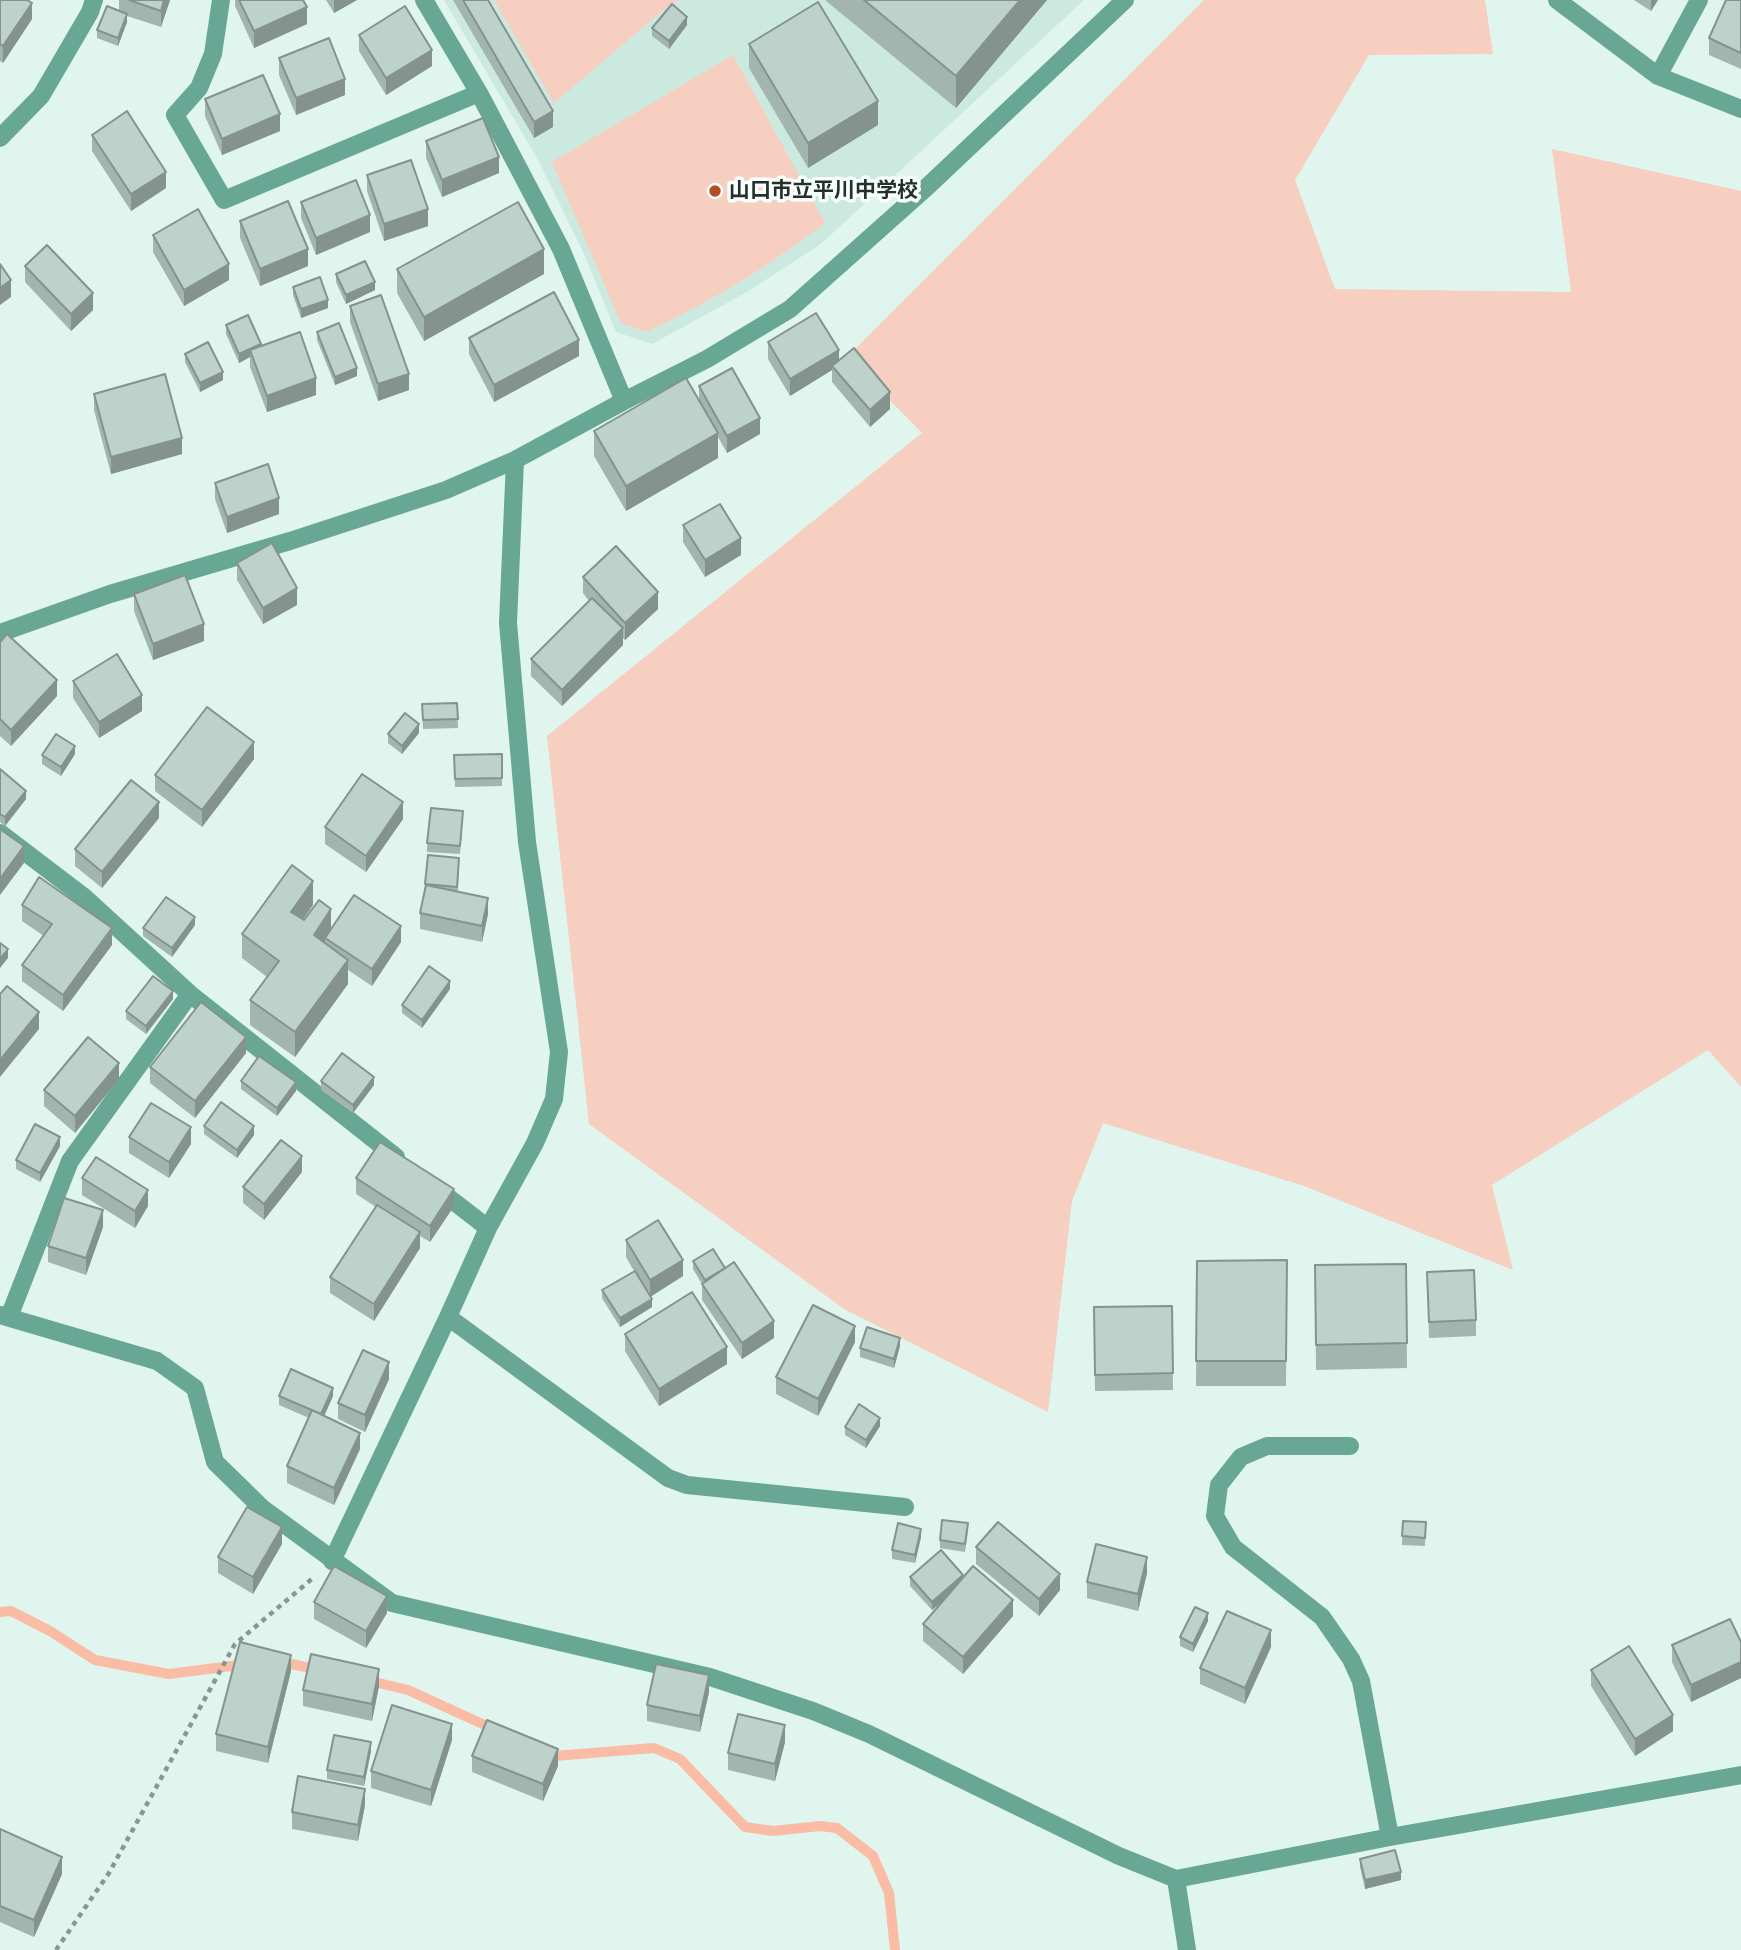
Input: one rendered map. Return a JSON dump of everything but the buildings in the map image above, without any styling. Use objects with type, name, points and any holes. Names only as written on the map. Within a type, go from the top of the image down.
[{"type":"street","points":[[0,138],[41,96],[90,12],[94,0]]},
{"type":"street","points":[[221,0],[213,54],[199,88],[175,115],[224,200],[479,93]]},
{"type":"street","points":[[424,0],[479,93],[561,249],[624,401]]},
{"type":"street","points":[[0,633],[110,594],[290,541],[446,490],[515,460],[708,359],[790,309],[938,177],[1125,0]]},
{"type":"street","points":[[1557,0],[1658,76],[1741,109]]},
{"type":"street","points":[[1658,76],[1699,0]]},
{"type":"street","points":[[332,1561],[488,1228],[535,1143],[554,1099],[559,1052],[527,842],[508,623],[515,460]]},
{"type":"street","points":[[0,833],[84,897],[190,994],[488,1228]]},
{"type":"street","points":[[190,994],[70,1161],[5,1316],[157,1361],[195,1388],[215,1462],[262,1508],[391,1603],[710,1676],[813,1710],[869,1734],[1119,1856],[1176,1880],[1390,1837],[1741,1775]]},
{"type":"street","points":[[448,1317],[668,1478],[687,1485],[905,1507]]},
{"type":"street","points":[[1350,1446],[1266,1446],[1241,1457],[1219,1485],[1215,1516],[1233,1547],[1322,1617],[1351,1659],[1361,1681],[1390,1837]]},
{"type":"street","points":[[1176,1880],[1188,1950]]},
{"type":"path","points":[[56,1950],[109,1873],[234,1644],[332,1561]]},
{"type":"shaded area","name":"山口市立平川中学校","points":[[444,0],[1084,0],[821,244],[747,292],[652,344],[616,332],[585,256],[537,158]]},
{"type":"shaded area","points":[[494,0],[679,0],[667,7],[554,103]]},
{"type":"shaded area","points":[[1204,0],[1485,0],[1493,54],[1369,55],[1295,180],[1335,289],[1571,292],[1552,149],[1741,191],[1741,1087],[1708,1050],[1492,1185],[1513,1270],[1304,1186],[1103,1123],[1072,1201],[1048,1412],[844,1309],[589,1124],[547,736],[922,433],[847,357]]},
{"type":"shaded area","points":[[733,55],[825,223],[761,269],[670,321],[646,332],[621,323],[552,162]]},
{"type":"waterway","points":[[0,1612],[11,1611],[50,1631],[95,1660],[169,1674],[247,1664]]},
{"type":"waterway","points":[[277,1661],[320,1670]]},
{"type":"waterway","points":[[366,1680],[408,1690],[498,1731]]},
{"type":"waterway","points":[[544,1752],[554,1756],[654,1748],[680,1759],[745,1827],[773,1831],[820,1826],[837,1828],[873,1856],[889,1893],[895,1950]]},
{"type":"place","name":"山口市立平川中学校","points":[[715,191]]}]
